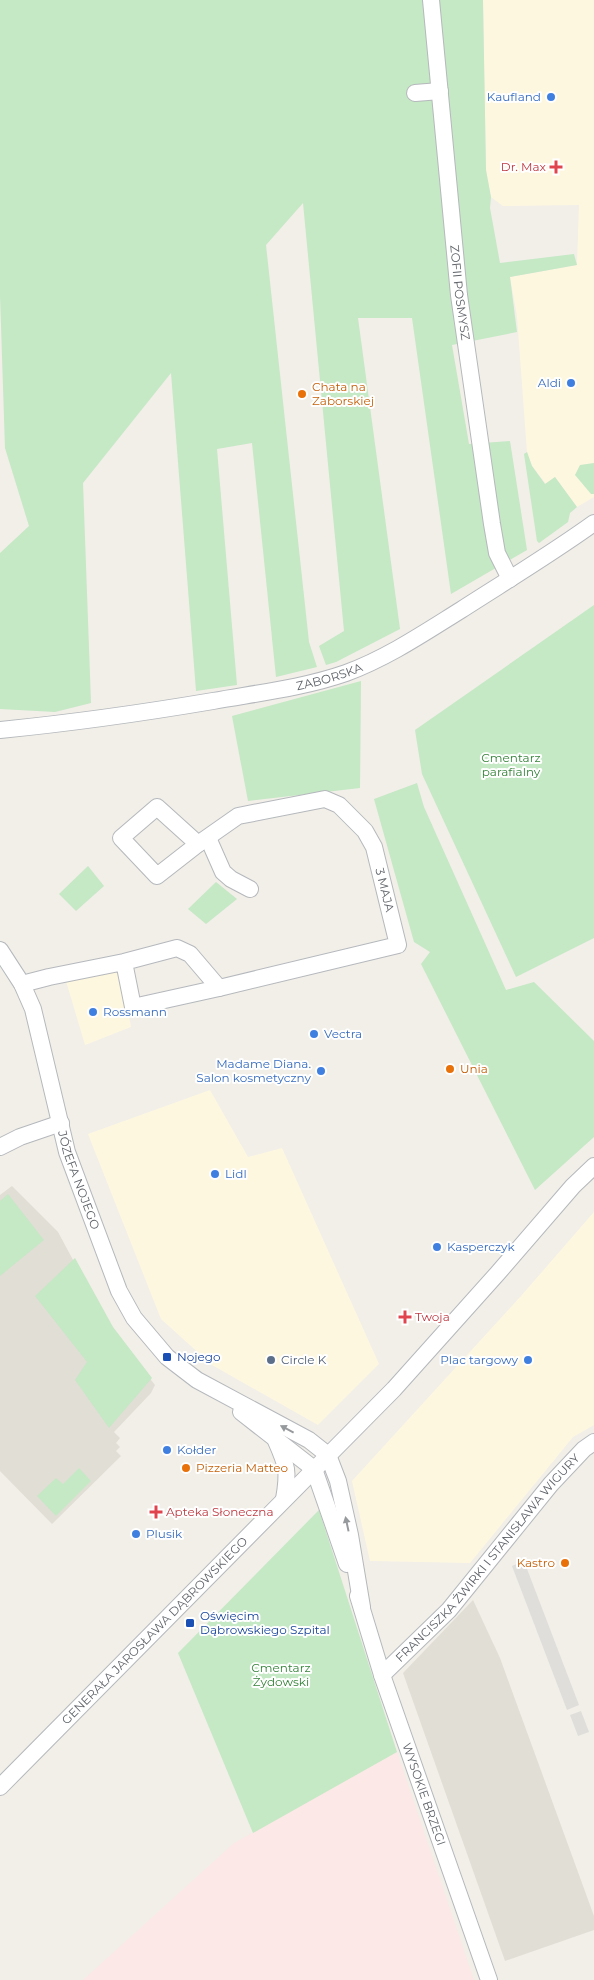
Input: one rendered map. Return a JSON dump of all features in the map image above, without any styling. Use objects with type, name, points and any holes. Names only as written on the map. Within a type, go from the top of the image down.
[{"type":"street","name":"ZOFII POSMYSZ","points":[[431,0],[460,305],[497,552],[510,579]]},
{"type":"street","points":[[415,93],[440,91]]},
{"type":"street","name":"ZABORSKA","points":[[0,730],[41,727],[160,710],[275,691],[325,680],[363,666],[396,650],[510,579],[594,523]]},
{"type":"street","name":"ZABORSKA","points":[[0,722],[26,728]]},
{"type":"street","name":"3 MAJA","points":[[124,962],[133,1007],[398,945],[374,847],[364,831],[339,805],[325,799],[238,816],[203,841],[157,876],[122,838],[157,807],[203,841],[222,872],[250,889]]},
{"type":"street","points":[[22,984],[124,962],[177,948],[190,954],[219,988]]},
{"type":"street","name":"JÓZEFA NOJEGO","points":[[0,950],[22,984],[33,1009],[67,1152],[119,1291],[134,1318],[158,1349],[314,1469]]},
{"type":"street","points":[[0,1147],[20,1137],[61,1123]]},
{"type":"street","name":"GENERAŁA JAROSŁAWA DĄBROWSKIEGO","points":[[0,1787],[400,1382],[497,1274],[572,1186],[594,1166]]},
{"type":"street","name":"JÓZEFA NOJEGO","points":[[204,1384],[309,1440],[328,1455]]},
{"type":"street","points":[[275,1439],[287,1464],[288,1477],[284,1499]]},
{"type":"street","name":"FRANCISZKA ŻWIRKI I STANISŁAWA WIGURY","points":[[382,1675],[449,1610],[551,1484],[584,1449],[594,1442]]},
{"type":"street","name":"WYSOKIE BRZEGI","points":[[328,1455],[336,1473],[342,1499],[362,1607]]},
{"type":"street","name":"WYSOKIE BRZEGI","points":[[314,1469],[362,1607],[382,1675],[489,1980]]},
{"type":"shaded area","points":[[483,0],[594,0],[594,497],[577,507],[555,477],[546,484],[532,466],[527,452],[517,316],[510,277],[577,265],[579,205],[503,206],[491,197],[486,170]]},
{"type":"shaded area","points":[[119,968],[131,1027],[85,1045],[66,981]]},
{"type":"shaded area","points":[[210,1090],[248,1157],[282,1148],[379,1364],[318,1425],[212,1365],[161,1319],[88,1134]]},
{"type":"shaded area","points":[[12,1186],[58,1232],[108,1325],[155,1385],[151,1393],[114,1432],[120,1438],[116,1443],[120,1447],[116,1451],[121,1456],[52,1524],[0,1471],[0,1195]]},
{"type":"shaded area","name":"Plac targowy","points":[[594,1212],[594,1425],[573,1437],[470,1563],[370,1561],[352,1481],[521,1296]]},
{"type":"shaded area","points":[[524,1561],[579,1705],[567,1710],[512,1566]]},
{"type":"shaded area","points":[[473,1600],[500,1658],[594,1916],[594,1930],[505,1961],[403,1673]]},
{"type":"shaded area","points":[[581,1711],[589,1732],[578,1736],[570,1715]]},
{"type":"shaded area","points":[[397,1752],[474,1980],[83,1980],[234,1843]]},
{"type":"green space","points":[[0,0],[483,0],[486,170],[491,197],[490,208],[500,263],[574,254],[577,265],[510,277],[517,332],[452,345],[469,444],[510,441],[527,550],[451,594],[412,318],[358,318],[400,629],[336,662],[326,665],[319,646],[344,631],[303,203],[266,245],[309,642],[317,667],[276,677],[252,443],[217,449],[237,685],[196,691],[171,373],[83,483],[91,703],[55,712],[0,709],[0,553],[29,526],[5,448],[0,295]]},
{"type":"green space","points":[[527,452],[532,466],[545,484],[555,477],[577,507],[570,513],[568,522],[539,543],[537,541],[524,454]]},
{"type":"green space","points":[[594,463],[594,494],[591,494],[575,475],[580,465]]},
{"type":"green space","name":"Cmentarz parafialny","points":[[594,605],[594,938],[516,977],[422,774],[415,730]]},
{"type":"green space","points":[[361,681],[360,788],[248,801],[232,716]]},
{"type":"green space","points":[[417,783],[424,807],[506,990],[534,982],[594,1041],[594,1137],[535,1190],[421,964],[430,952],[414,942],[374,799]]},
{"type":"green space","points":[[88,866],[104,886],[76,911],[59,894]]},
{"type":"green space","points":[[216,882],[237,899],[206,924],[188,909]]},
{"type":"green space","points":[[8,1194],[44,1240],[0,1276],[0,1201]]},
{"type":"green space","points":[[75,1258],[113,1327],[152,1378],[109,1428],[75,1380],[87,1362],[35,1296]]},
{"type":"green space","points":[[79,1468],[91,1481],[56,1516],[37,1496],[56,1478],[63,1484]]},
{"type":"green space","name":"Cmentarz Żydowski","points":[[319,1510],[397,1752],[253,1833],[178,1653]]},
{"type":"place","name":"Kaufland","points":[[551,97]]},
{"type":"place","name":"Dr. Max","points":[[556,167]]},
{"type":"place","name":"Aldi","points":[[571,383]]},
{"type":"place","name":"Chata na Zaborskiej","points":[[302,394]]},
{"type":"place","name":"Rossmann","points":[[93,1012]]},
{"type":"place","name":"Vectra","points":[[314,1034]]},
{"type":"place","name":"Unia","points":[[450,1069]]},
{"type":"place","name":"Madame Diana. Salon kosmetyczny","points":[[321,1071]]},
{"type":"place","name":"Lidl","points":[[215,1174]]},
{"type":"place","name":"Kasperczyk","points":[[437,1247]]},
{"type":"place","name":"Twoja","points":[[405,1317]]},
{"type":"place","name":"Nojego","points":[[167,1357]]},
{"type":"place","name":"Circle K","points":[[271,1360]]},
{"type":"place","name":"Plac targowy","points":[[528,1360]]},
{"type":"place","name":"Kołder","points":[[167,1450]]},
{"type":"place","name":"Pizzeria Matteo","points":[[186,1468]]},
{"type":"place","name":"Apteka Słoneczna","points":[[156,1512]]},
{"type":"place","name":"Plusik","points":[[136,1534]]},
{"type":"place","name":"Kastro","points":[[565,1563]]},
{"type":"place","name":"Oświęcim Dąbrowskiego Szpital","points":[[190,1623]]}]
